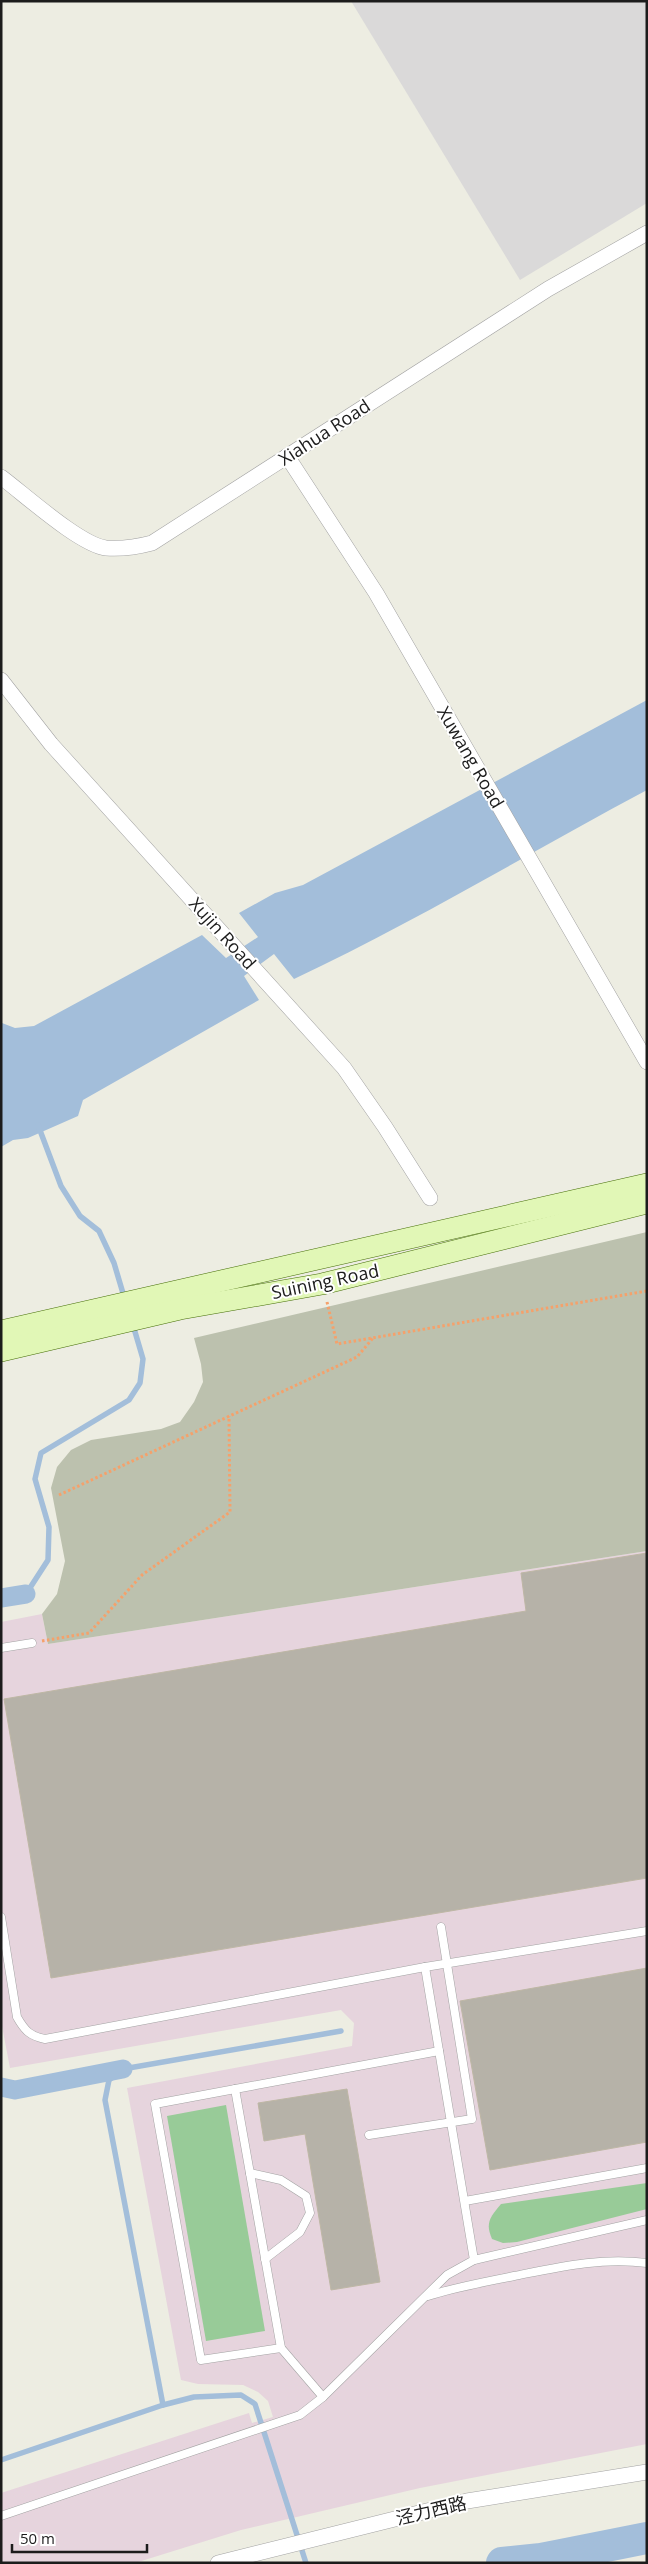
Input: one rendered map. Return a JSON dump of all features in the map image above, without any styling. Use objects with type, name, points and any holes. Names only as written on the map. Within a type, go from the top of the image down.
[{"type":"main road","name":"Suining Road","points":[[1,1331],[126,1312],[176,1301],[647,1184]]},
{"type":"main road","name":"Suining Road","points":[[176,1301],[322,1284],[647,1203]]},
{"type":"main road","name":"Suining Road","points":[[1,1351],[126,1312]]},
{"type":"street","name":"Xiahua Road","points":[[1,477],[87,542],[105,548],[135,547],[152,543],[548,289],[647,233]]},
{"type":"street","name":"Xuwang Road","points":[[287,456],[376,592],[647,1062]]},
{"type":"street","name":"Xujin Road","points":[[1,680],[51,744],[344,1068],[385,1127],[430,1198]]},
{"type":"street","name":"泾力西路","points":[[218,2563],[299,2541],[466,2501],[647,2472]]},
{"type":"lane","points":[[1,1648],[32,1643]]},
{"type":"lane","points":[[1,1918],[17,2017],[24,2029],[33,2036],[45,2039],[447,1963],[647,1931]]},
{"type":"lane","points":[[369,2135],[472,2119],[441,1928]]},
{"type":"lane","points":[[425,1967],[474,2260]]},
{"type":"lane","points":[[281,2348],[201,2360],[155,2104],[439,2051]]},
{"type":"lane","points":[[235,2089],[281,2348],[323,2397]]},
{"type":"lane","points":[[465,2201],[647,2168]]},
{"type":"lane","points":[[250,2173],[281,2180],[306,2196],[310,2213],[300,2232],[265,2259]]},
{"type":"lane","points":[[1,2516],[273,2426],[300,2415],[323,2397],[447,2275],[474,2260],[647,2220]]},
{"type":"lane","points":[[426,2297],[453,2288],[600,2260],[647,2262]]},
{"type":"path","points":[[322,1284],[337,1344],[647,1291]]},
{"type":"path","points":[[59,1495],[358,1357],[373,1338]]},
{"type":"path","points":[[32,1643],[89,1632],[142,1575],[230,1512],[229,1416]]},
{"type":"shaded area","points":[[351,1],[647,1],[647,203],[520,280]]},
{"type":"shaded area","points":[[647,1232],[647,1551],[48,1644],[42,1614],[57,1594],[65,1561],[51,1488],[57,1467],[71,1450],[91,1440],[161,1429],[180,1422],[194,1402],[203,1382],[201,1364],[194,1338]]},
{"type":"shaded area","points":[[647,1551],[647,2444],[420,2488],[241,2530],[135,2563],[1,2563],[1,2493],[249,2413],[252,2423],[273,2417],[268,2401],[258,2392],[243,2385],[198,2384],[181,2380],[127,2088],[352,2046],[354,2023],[341,2010],[10,2068],[1,2021],[1,1622],[42,1614],[48,1644]]},
{"type":"green space","points":[[226,2105],[265,2331],[206,2341],[167,2116]]},
{"type":"green space","points":[[647,2183],[647,2209],[517,2242],[503,2243],[492,2239],[489,2229],[490,2220],[501,2204]]},
{"type":"water","points":[[647,700],[647,790],[428,911],[294,979],[274,954],[244,976],[259,1000],[83,1100],[78,1116],[28,1138],[13,1140],[1,1147],[2,1023],[15,1028],[34,1026],[202,935],[226,958],[258,937],[239,913],[275,893],[303,885]]},
{"type":"building","points":[[647,1553],[647,1878],[51,1978],[4,1699],[526,1611],[521,1573]]},
{"type":"building","points":[[647,1968],[647,2142],[490,2170],[460,2001]]},
{"type":"building","points":[[347,2089],[380,2282],[331,2290],[305,2134],[264,2141],[258,2103]]},
{"type":"waterway","points":[[38,1125],[61,1186],[80,1216],[99,1231],[114,1263],[125,1300]]},
{"type":"waterway","points":[[26,1594],[48,1560],[49,1527],[35,1479],[41,1453],[129,1400],[140,1383],[143,1359],[133,1325]]},
{"type":"waterway","points":[[1,1598],[26,1594]]},
{"type":"waterway","points":[[163,2405],[105,2100],[109,2080],[123,2069],[341,2031]]},
{"type":"waterway","points":[[1,2087],[15,2090],[123,2069]]},
{"type":"waterway","points":[[1,2460],[163,2405],[194,2397],[241,2395],[255,2404],[306,2563]]},
{"type":"waterway","points":[[502,2563],[541,2559],[647,2538]]}]
